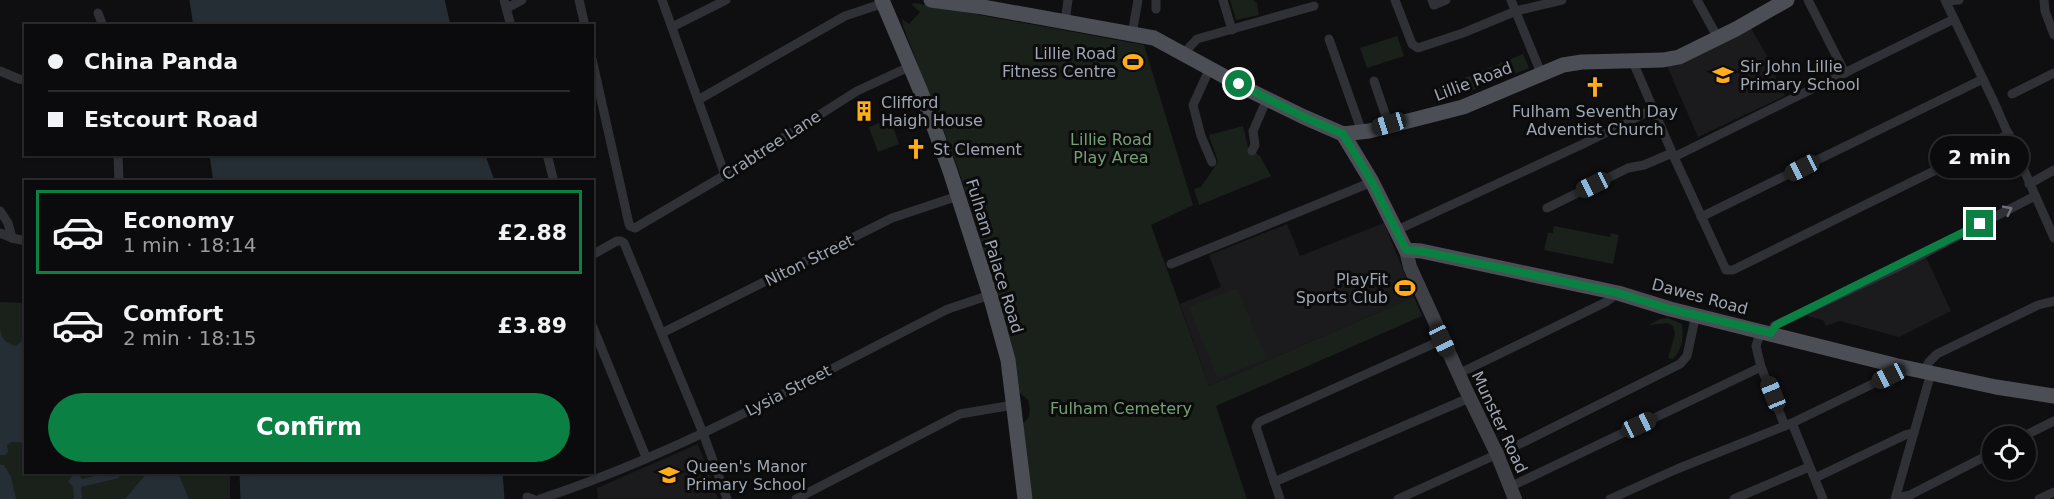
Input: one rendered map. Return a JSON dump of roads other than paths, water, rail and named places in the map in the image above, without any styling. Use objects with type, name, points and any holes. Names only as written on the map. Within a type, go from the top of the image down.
[{"type":"main road","points":[[931,0],[984,4],[1154,38],[1267,99],[1343,134]]},
{"type":"main road","name":"Lillie Road","points":[[1343,134],[1362,132],[1463,107],[1563,65],[1582,62],[1633,62],[1678,57],[1718,38],[1786,0]]},
{"type":"main road","name":"Fulham Palace Road","points":[[886,1],[958,196],[1008,360],[1025,499]]},
{"type":"main road","name":"Munster Road","points":[[1343,134],[1372,182],[1406,250]]},
{"type":"main road","name":"Dawes Road","points":[[1406,250],[1421,251],[1618,293],[1670,309],[1898,366],[2054,396]]},
{"type":"street","points":[[511,24],[506,4],[522,0]]},
{"type":"street","points":[[579,0],[585,24]]},
{"type":"street","points":[[662,0],[725,175]]},
{"type":"street","points":[[672,27],[726,0]]},
{"type":"street","points":[[1065,22],[1068,0]]},
{"type":"street","points":[[1132,34],[1138,0]]},
{"type":"street","points":[[1223,0],[1232,30]]},
{"type":"street","points":[[1395,0],[1412,44],[1418,48],[1463,33],[1516,11],[1562,0]]},
{"type":"street","points":[[1432,0],[1434,5],[1446,0]]},
{"type":"street","points":[[1511,0],[1541,73]]},
{"type":"street","points":[[1697,0],[1718,38]]},
{"type":"street","points":[[1808,0],[1845,73]]},
{"type":"street","points":[[1959,0],[1946,1],[2054,238]]},
{"type":"street","points":[[2044,0],[2045,11],[2054,35]]},
{"type":"street","points":[[698,100],[845,16],[886,1]]},
{"type":"street","points":[[1184,53],[1197,39],[1314,6]]},
{"type":"street","points":[[98,14],[102,24]]},
{"type":"street","points":[[1547,208],[1628,168],[1673,155],[1954,19]]},
{"type":"street","points":[[1329,39],[1362,132]]},
{"type":"street","points":[[1633,62],[1726,270],[1733,270],[1744,265],[2008,134]]},
{"type":"street","name":"Crabtree Lane","points":[[594,68],[629,224],[633,228],[638,228],[857,91],[911,66]]},
{"type":"street","points":[[1210,68],[1193,105],[1212,162]]},
{"type":"street","points":[[0,71],[24,80]]},
{"type":"street","points":[[2012,94],[2054,73]]},
{"type":"street","points":[[1701,217],[1983,79]]},
{"type":"street","points":[[1374,81],[1389,124]]},
{"type":"street","points":[[1252,151],[1255,145],[1253,130],[1267,99]]},
{"type":"street","points":[[1395,231],[1653,109]]},
{"type":"street","points":[[118,156],[118,180]]},
{"type":"street","points":[[548,156],[554,180]]},
{"type":"street","points":[[2029,184],[2054,170]]},
{"type":"street","points":[[1171,264],[1372,182]]},
{"type":"street","name":"Niton Street","points":[[662,333],[892,218],[958,196]]},
{"type":"street","points":[[1823,499],[1761,367],[1756,346],[1766,332],[1776,325],[1898,267],[2035,196]]},
{"type":"street","points":[[0,211],[8,223],[12,238]]},
{"type":"street","points":[[0,233],[24,241]]},
{"type":"street","points":[[594,254],[616,241],[623,241],[703,433],[727,499]]},
{"type":"street","name":"Munster Road","points":[[1406,250],[1410,267],[1442,340],[1497,454],[1513,493]]},
{"type":"street","points":[[1458,374],[1606,302],[1618,293]]},
{"type":"street","name":"Lysia Street","points":[[540,499],[586,484],[703,433],[948,309],[990,296]]},
{"type":"street","points":[[1895,499],[1914,434],[1929,362],[1937,354],[2038,305],[2054,301]]},
{"type":"street","points":[[1398,499],[1596,407],[1680,364],[1687,356],[1695,314]]},
{"type":"street","points":[[594,330],[646,457]]},
{"type":"street","points":[[1280,499],[1256,427],[1259,422],[1442,340]]},
{"type":"street","points":[[1610,499],[1788,424],[1889,376],[1898,366]]},
{"type":"street","points":[[1513,493],[1761,367]]},
{"type":"street","points":[[1274,482],[1469,398]]},
{"type":"street","points":[[796,499],[960,414],[1013,405]]},
{"type":"street","points":[[2036,430],[2054,421]]},
{"type":"street","points":[[1815,478],[1905,435],[1914,434]]},
{"type":"street","points":[[1895,499],[1910,495],[1982,458]]},
{"type":"street","points":[[1734,499],[1809,467]]},
{"type":"street","points":[[2039,499],[2054,492]]},
{"type":"waterway","points":[[197,0],[201,24]]},
{"type":"waterway","points":[[437,0],[443,24]]},
{"type":"waterway","points":[[217,156],[221,180]]},
{"type":"waterway","points":[[478,156],[486,180]]},
{"type":"waterway","points":[[247,474],[248,499]]},
{"type":"waterway","points":[[495,474],[497,499]]},
{"type":"place","name":"Lillie Road Fitness Centre","points":[[1133,62]]},
{"type":"place","name":"Sir John Lillie Primary School","points":[[1723,75]]},
{"type":"place","name":"Fulham Seventh Day Adventist Church","points":[[1595,87]]},
{"type":"place","name":"Clifford Haigh House","points":[[864,111]]},
{"type":"place","name":"St Clement","points":[[916,149]]},
{"type":"place","name":"PlayFit Sports Club","points":[[1405,288]]},
{"type":"place","name":"Queen's Manor Primary School","points":[[669,475]]},
{"type":"park label","name":"Lillie Road Play Area","points":[[1111,148]]},
{"type":"park label","name":"Fulham Cemetery","points":[[1121,408]]}]
